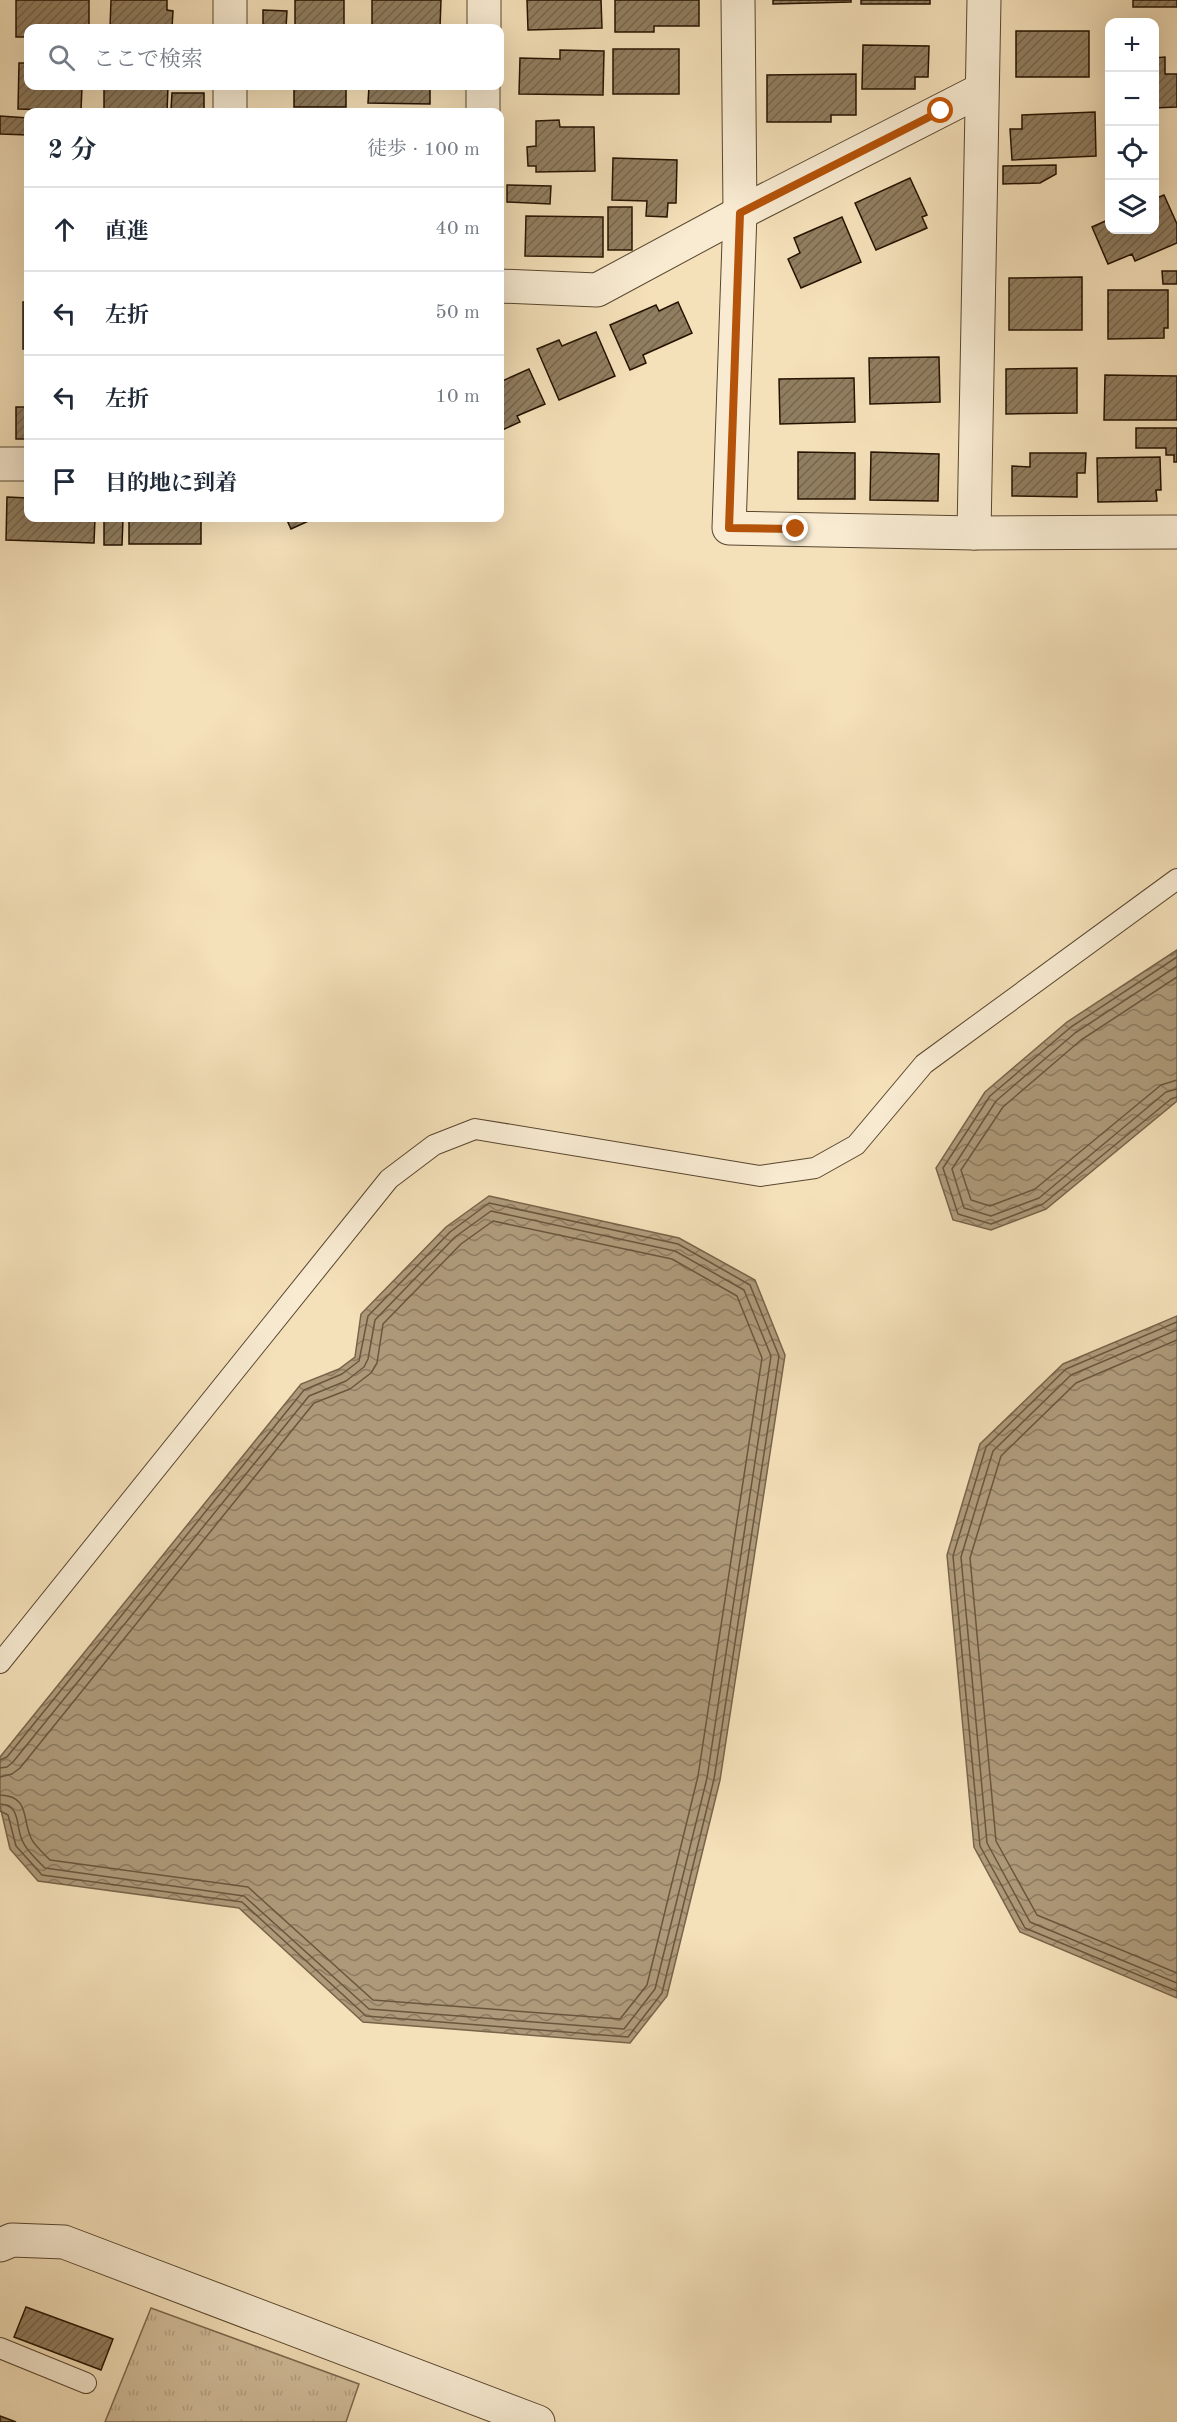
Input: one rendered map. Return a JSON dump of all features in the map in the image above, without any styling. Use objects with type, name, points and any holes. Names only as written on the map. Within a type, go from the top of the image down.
[{"type":"street","points":[[230,0],[230,24]]},
{"type":"street","points":[[484,0],[484,24]]},
{"type":"street","points":[[738,0],[740,213],[729,528],[974,533],[1177,532]]},
{"type":"street","points":[[974,533],[984,0]]},
{"type":"street","points":[[230,90],[230,108]]},
{"type":"street","points":[[483,90],[483,108]]},
{"type":"street","points":[[504,286],[597,290],[740,213],[981,90]]},
{"type":"street","points":[[0,464],[24,464]]},
{"type":"street","points":[[0,2245],[12,2240],[64,2242],[538,2422]]},
{"type":"lane","points":[[0,1663],[389,1179],[434,1145],[474,1129],[760,1176],[815,1168],[855,1145],[924,1064],[1177,879]]},
{"type":"lane","points":[[0,2348],[86,2383]]},
{"type":"green space","points":[[151,2308],[359,2384],[346,2422],[105,2422]]},
{"type":"water","points":[[1177,950],[1177,1101],[1046,1209],[991,1230],[953,1220],[936,1168],[985,1092],[1067,1022]]},
{"type":"water","points":[[489,1196],[679,1238],[755,1280],[785,1355],[720,1780],[667,1996],[630,2043],[363,2022],[239,1908],[38,1881],[10,1849],[0,1806],[0,1757],[301,1384],[339,1369],[355,1357],[361,1314],[446,1227]]},
{"type":"water","points":[[1177,1316],[1177,1998],[1020,1932],[974,1847],[947,1555],[980,1444],[1063,1364]]},
{"type":"building","points":[[16,0],[89,0],[89,24],[24,24],[24,37],[16,37]]},
{"type":"building","points":[[111,0],[167,0],[167,10],[173,11],[172,24],[110,24]]},
{"type":"building","points":[[295,0],[344,0],[344,24],[295,24]]},
{"type":"building","points":[[372,0],[441,0],[440,24],[372,24]]},
{"type":"building","points":[[527,0],[601,0],[602,28],[528,30]]},
{"type":"building","points":[[615,0],[699,0],[699,26],[654,26],[654,32],[615,32]]},
{"type":"building","points":[[773,0],[851,0],[851,2],[773,4]]},
{"type":"building","points":[[861,0],[930,0],[930,4],[861,4]]},
{"type":"building","points":[[1133,0],[1177,0],[1177,7],[1133,7]]},
{"type":"building","points":[[263,10],[287,11],[286,24],[263,24]]},
{"type":"building","points":[[1016,31],[1089,31],[1089,77],[1016,77]]},
{"type":"building","points":[[863,45],[929,46],[928,77],[915,77],[915,89],[862,89]]},
{"type":"building","points":[[613,49],[679,49],[679,94],[613,94]]},
{"type":"building","points":[[560,50],[604,51],[603,95],[519,94],[520,58],[560,59]]},
{"type":"building","points":[[1165,57],[1165,74],[1177,74],[1177,107],[1159,108],[1159,58]]},
{"type":"building","points":[[19,63],[24,63],[24,90],[82,90],[81,108],[18,109]]},
{"type":"building","points":[[856,74],[856,115],[831,115],[831,122],[767,122],[767,75]]},
{"type":"building","points":[[104,90],[168,90],[167,108],[104,108]]},
{"type":"building","points":[[294,90],[346,90],[346,107],[294,107]]},
{"type":"building","points":[[369,90],[430,90],[430,104],[368,103]]},
{"type":"building","points":[[172,93],[204,93],[204,108],[171,108]]},
{"type":"building","points":[[1095,112],[1096,156],[1012,160],[1010,129],[1022,129],[1022,115]]},
{"type":"building","points":[[0,116],[24,118],[24,135],[0,134]]},
{"type":"building","points":[[559,120],[560,127],[594,127],[595,171],[536,172],[536,166],[528,166],[527,147],[536,146],[536,121]]},
{"type":"building","points":[[613,158],[677,160],[676,203],[668,203],[667,217],[646,216],[647,201],[612,200]]},
{"type":"building","points":[[1056,165],[1056,174],[1040,183],[1003,184],[1003,166]]},
{"type":"building","points":[[910,178],[927,215],[922,217],[927,228],[876,250],[855,203]]},
{"type":"building","points":[[507,185],[551,186],[550,204],[507,202]]},
{"type":"building","points":[[1164,195],[1177,224],[1177,243],[1135,261],[1132,254],[1108,264],[1092,227],[1105,221],[1105,234],[1159,234],[1159,197]]},
{"type":"building","points":[[608,207],[632,207],[632,250],[608,250]]},
{"type":"building","points":[[526,216],[603,217],[603,257],[525,256]]},
{"type":"building","points":[[842,217],[861,262],[801,288],[788,259],[800,253],[794,238]]},
{"type":"building","points":[[1162,271],[1177,271],[1177,284],[1163,284]]},
{"type":"building","points":[[1082,277],[1082,330],[1009,330],[1009,278]]},
{"type":"building","points":[[1108,290],[1168,290],[1168,328],[1164,328],[1164,338],[1108,339]]},
{"type":"building","points":[[23,302],[24,302],[24,349]]},
{"type":"building","points":[[678,302],[692,333],[643,355],[646,363],[630,370],[610,325],[656,305],[659,311]]},
{"type":"building","points":[[596,332],[615,376],[559,400],[537,349],[559,340],[562,346]]},
{"type":"building","points":[[939,357],[940,402],[870,404],[869,358]]},
{"type":"building","points":[[1077,368],[1077,413],[1006,414],[1006,369]]},
{"type":"building","points":[[529,369],[545,404],[517,416],[520,422],[504,429],[504,380]]},
{"type":"building","points":[[1105,375],[1177,376],[1177,420],[1104,420]]},
{"type":"building","points":[[854,378],[855,422],[780,424],[779,379]]},
{"type":"building","points":[[16,407],[24,407],[24,439],[16,439]]},
{"type":"building","points":[[1136,428],[1177,428],[1177,462],[1174,462],[1174,455],[1166,455],[1166,448],[1136,448]]},
{"type":"building","points":[[798,452],[855,453],[855,499],[798,499]]},
{"type":"building","points":[[871,452],[939,454],[938,501],[870,500]]},
{"type":"building","points":[[1030,453],[1086,453],[1085,473],[1077,473],[1077,497],[1012,496],[1012,466],[1030,467]]},
{"type":"building","points":[[1160,457],[1161,490],[1156,490],[1157,501],[1098,502],[1097,458]]},
{"type":"building","points":[[7,497],[24,498],[24,522],[95,522],[94,543],[6,540]]},
{"type":"building","points":[[104,522],[123,522],[122,545],[104,545]]},
{"type":"building","points":[[129,522],[201,522],[201,544],[129,544]]},
{"type":"building","points":[[288,522],[306,522],[291,529]]},
{"type":"building","points":[[26,2307],[113,2339],[101,2370],[14,2337]]},
{"type":"building","points":[[0,2416],[16,2422],[0,2422]]},
{"type":"route","points":[[796,529],[729,528],[740,213],[941,111]]}]
